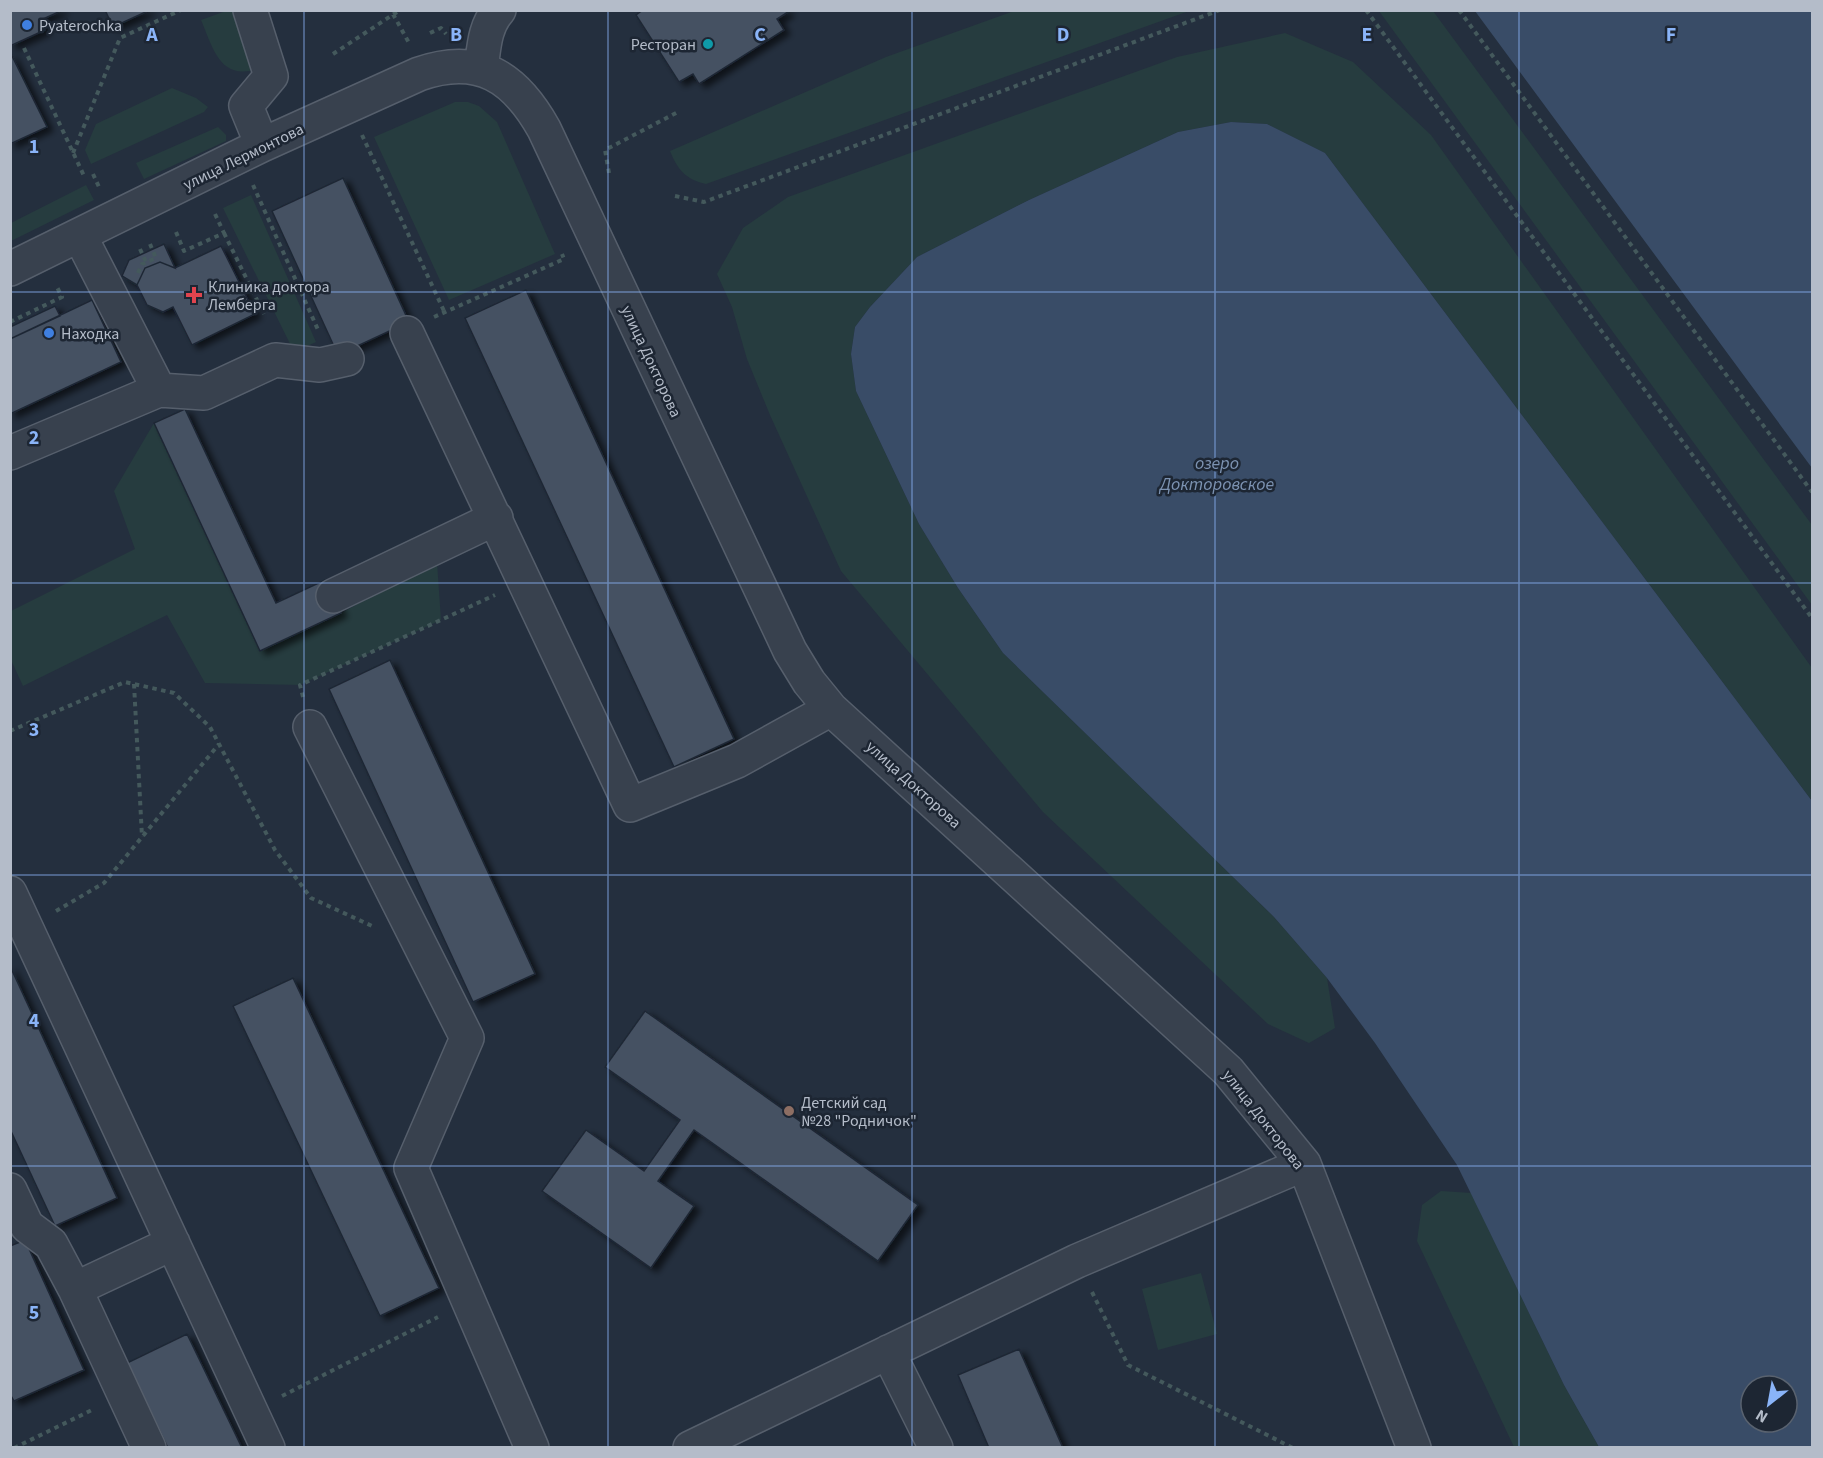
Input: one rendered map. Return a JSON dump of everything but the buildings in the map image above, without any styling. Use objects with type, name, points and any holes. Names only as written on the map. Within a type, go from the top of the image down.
[{"type":"street","points":[[250,10],[271,76],[246,106],[262,145]]},
{"type":"street","points":[[481,69],[485,36],[499,10]]},
{"type":"street","name":"улица Лермонтова","points":[[10,269],[262,145],[440,66],[455,65],[481,69]]},
{"type":"street","name":"улица Докторова","points":[[481,69],[491,72],[513,86],[529,103],[790,651],[809,682],[831,709],[1228,1071],[1304,1164],[1414,1448]]},
{"type":"street","points":[[80,236],[159,390]]},
{"type":"street","points":[[407,333],[526,580],[630,805],[737,761],[831,709]]},
{"type":"street","points":[[10,453],[159,390],[204,393],[275,360],[320,365],[340,361]]},
{"type":"street","points":[[333,596],[496,518]]},
{"type":"street","points":[[310,727],[467,1038],[411,1168],[532,1448]]},
{"type":"street","points":[[10,893],[268,1448]]},
{"type":"street","points":[[690,1448],[1077,1261],[1304,1164]]},
{"type":"street","points":[[10,1190],[27,1226],[51,1244],[75,1289],[149,1448]]},
{"type":"street","points":[[75,1289],[173,1243]]},
{"type":"street","points":[[888,1352],[936,1448]]},
{"type":"path","points":[[73,153],[120,38],[181,10]]},
{"type":"path","points":[[333,54],[399,10]]},
{"type":"path","points":[[675,196],[704,202],[1220,10]]},
{"type":"path","points":[[1366,10],[1812,618]]},
{"type":"path","points":[[1459,10],[1812,492]]},
{"type":"path","points":[[393,14],[410,45]]},
{"type":"path","points":[[24,48],[85,178]]},
{"type":"path","points":[[609,173],[605,150],[678,112]]},
{"type":"path","points":[[362,135],[444,311]]},
{"type":"path","points":[[93,174],[102,193]]},
{"type":"path","points":[[253,184],[340,361]]},
{"type":"path","points":[[215,214],[264,314]]},
{"type":"path","points":[[176,232],[184,251],[224,233]]},
{"type":"path","points":[[407,333],[444,311],[564,259],[562,252],[594,239]]},
{"type":"path","points":[[135,279],[142,264],[156,258],[150,244]]},
{"type":"path","points":[[140,249],[146,262]]},
{"type":"path","points":[[10,322],[62,297],[57,287]]},
{"type":"path","points":[[310,727],[300,685],[526,580]]},
{"type":"path","points":[[10,731],[125,682],[174,693],[210,727],[275,850],[311,898],[422,949]]},
{"type":"path","points":[[134,684],[142,837]]},
{"type":"path","points":[[27,928],[104,883],[219,744]]},
{"type":"path","points":[[1077,1261],[1128,1365],[1293,1448]]},
{"type":"path","points":[[297,1389],[469,1301]]},
{"type":"path","points":[[14,1448],[125,1395]]},
{"type":"green space","points":[[226,11],[240,11],[257,69],[234,70],[226,66],[214,51],[201,20]]},
{"type":"green space","points":[[1014,11],[1189,11],[706,184],[683,173],[670,151],[886,57]]},
{"type":"green space","points":[[1379,11],[1433,11],[1812,525],[1812,605]]},
{"type":"green space","points":[[1285,33],[1353,62],[1431,135],[1812,668],[1812,801],[1325,153],[1267,124],[1231,122],[1178,132],[1029,200],[917,257],[870,307],[855,327],[851,354],[856,391],[919,524],[958,588],[1003,653],[1274,917],[1327,978],[1335,1028],[1309,1043],[1268,1024],[1043,812],[841,571],[770,415],[747,359],[732,307],[717,274],[743,228],[788,197],[1177,57]]},
{"type":"green space","points":[[172,88],[196,98],[208,107],[204,112],[91,164],[85,150],[96,124]]},
{"type":"green space","points":[[455,102],[468,102],[479,106],[497,122],[555,254],[449,300],[374,137]]},
{"type":"green space","points":[[218,127],[226,135],[226,141],[144,179],[136,163]]},
{"type":"green space","points":[[86,185],[94,200],[11,241],[11,223]]},
{"type":"green space","points":[[251,195],[316,342],[294,352],[223,208]]},
{"type":"green space","points":[[154,423],[260,651],[341,613],[437,562],[441,620],[300,685],[205,683],[167,615],[23,686],[11,660],[11,611],[135,549],[114,491]]},
{"type":"green space","points":[[1441,1191],[1471,1193],[1564,1385],[1599,1447],[1514,1447],[1417,1241],[1422,1205]]},
{"type":"green space","points":[[1201,1273],[1217,1334],[1158,1350],[1142,1289]]},
{"type":"water","points":[[1475,11],[1812,11],[1812,468]]},
{"type":"water","name":"озеро Докторовское","points":[[1231,122],[1267,124],[1325,153],[1812,801],[1812,1447],[1599,1447],[1564,1385],[1457,1165],[1375,1043],[1327,978],[1274,917],[1003,653],[958,588],[919,524],[856,391],[851,354],[855,327],[870,307],[917,257],[1029,200],[1178,132]]},
{"type":"place","name":"Pyaterochka","points":[[27,25]]},
{"type":"place","name":"Ресторан","points":[[708,44]]},
{"type":"place","name":"Клиника доктора Лемберга","points":[[194,295]]},
{"type":"place","name":"Находка","points":[[49,333]]},
{"type":"place","name":"Детский сад №28 \"Родничок\"","points":[[789,1111]]}]
